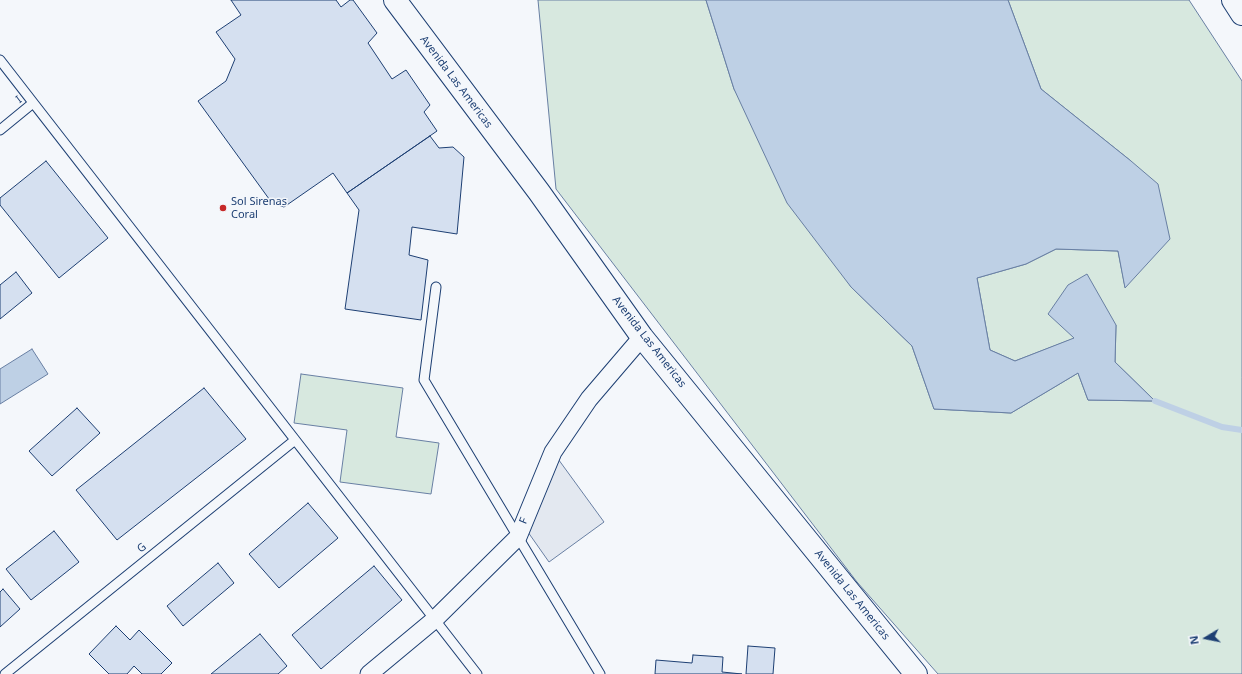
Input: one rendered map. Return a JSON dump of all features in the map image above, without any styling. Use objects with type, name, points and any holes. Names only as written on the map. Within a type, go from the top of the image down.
[{"type":"main road","name":"Avenida Las Americas","points":[[395,0],[539,192],[642,337],[916,674]]},
{"type":"main road","points":[[1233,0],[1242,14]]},
{"type":"street","name":"F","points":[[369,674],[434,620],[518,537],[553,452],[589,399],[642,337]]},
{"type":"lane","points":[[0,60],[477,674]]},
{"type":"lane","name":"I","points":[[0,130],[33,103]]},
{"type":"lane","points":[[436,287],[424,380],[600,674]]},
{"type":"lane","name":"G","points":[[5,674],[295,440]]},
{"type":"shaded area","points":[[538,0],[706,0],[734,89],[851,287],[912,346],[934,409],[1011,413],[1078,373],[1088,400],[1155,401],[1115,362],[1116,325],[1075,338],[1015,361],[990,350],[977,278],[1026,264],[1056,249],[1118,251],[1125,287],[1131,161],[1041,89],[1008,0],[1189,0],[1242,81],[1242,674],[938,674],[857,582],[556,189]]},
{"type":"shaded area","points":[[301,374],[403,388],[396,437],[439,443],[431,494],[340,482],[347,430],[294,423]]},
{"type":"shaded area","points":[[553,452],[604,522],[549,562],[523,525]]},
{"type":"water","points":[[706,0],[1008,0],[1041,89],[1158,184],[1170,239],[1125,288],[1118,251],[1056,249],[1026,264],[977,278],[990,350],[1015,361],[1074,338],[1048,314],[1068,285],[1087,274],[1116,325],[1115,362],[1155,401],[1088,400],[1078,373],[1011,413],[934,409],[912,346],[851,287],[787,203],[734,89]]},
{"type":"water","points":[[32,349],[48,374],[0,404],[0,369]]},
{"type":"building","points":[[231,0],[336,0],[341,7],[350,0],[353,0],[377,33],[368,43],[392,79],[406,70],[430,105],[424,112],[437,131],[347,193],[333,173],[284,207],[272,203],[198,101],[226,81],[235,59],[216,32],[241,15]]},
{"type":"building","points":[[430,136],[439,148],[453,147],[464,157],[457,234],[412,227],[409,255],[428,260],[421,320],[345,309],[359,210],[347,193]]},
{"type":"building","points":[[46,161],[108,238],[59,278],[0,205],[0,198]]},
{"type":"building","points":[[16,272],[32,293],[0,319],[0,285]]},
{"type":"building","points":[[204,388],[246,439],[117,540],[76,490]]},
{"type":"building","points":[[77,408],[100,433],[52,476],[29,451]]},
{"type":"building","points":[[308,503],[338,538],[279,588],[249,554]]},
{"type":"building","points":[[54,531],[79,562],[31,600],[6,569]]},
{"type":"building","points":[[218,563],[234,583],[183,626],[167,606]]},
{"type":"building","points":[[374,566],[402,600],[321,669],[292,635]]},
{"type":"building","points":[[3,589],[20,609],[0,627],[0,592]]},
{"type":"building","points":[[116,626],[130,640],[139,630],[172,663],[161,674],[142,674],[134,666],[127,674],[109,674],[89,654]]},
{"type":"building","points":[[260,634],[287,666],[278,674],[211,674]]},
{"type":"building","points":[[748,646],[775,648],[773,674],[746,674]]},
{"type":"building","points":[[693,655],[723,657],[722,672],[742,674],[655,674],[656,660],[692,663]]},
{"type":"waterway","points":[[1155,401],[1222,427],[1242,430]]},
{"type":"place","name":"Sol Sirenas Coral","points":[[223,208]]}]
